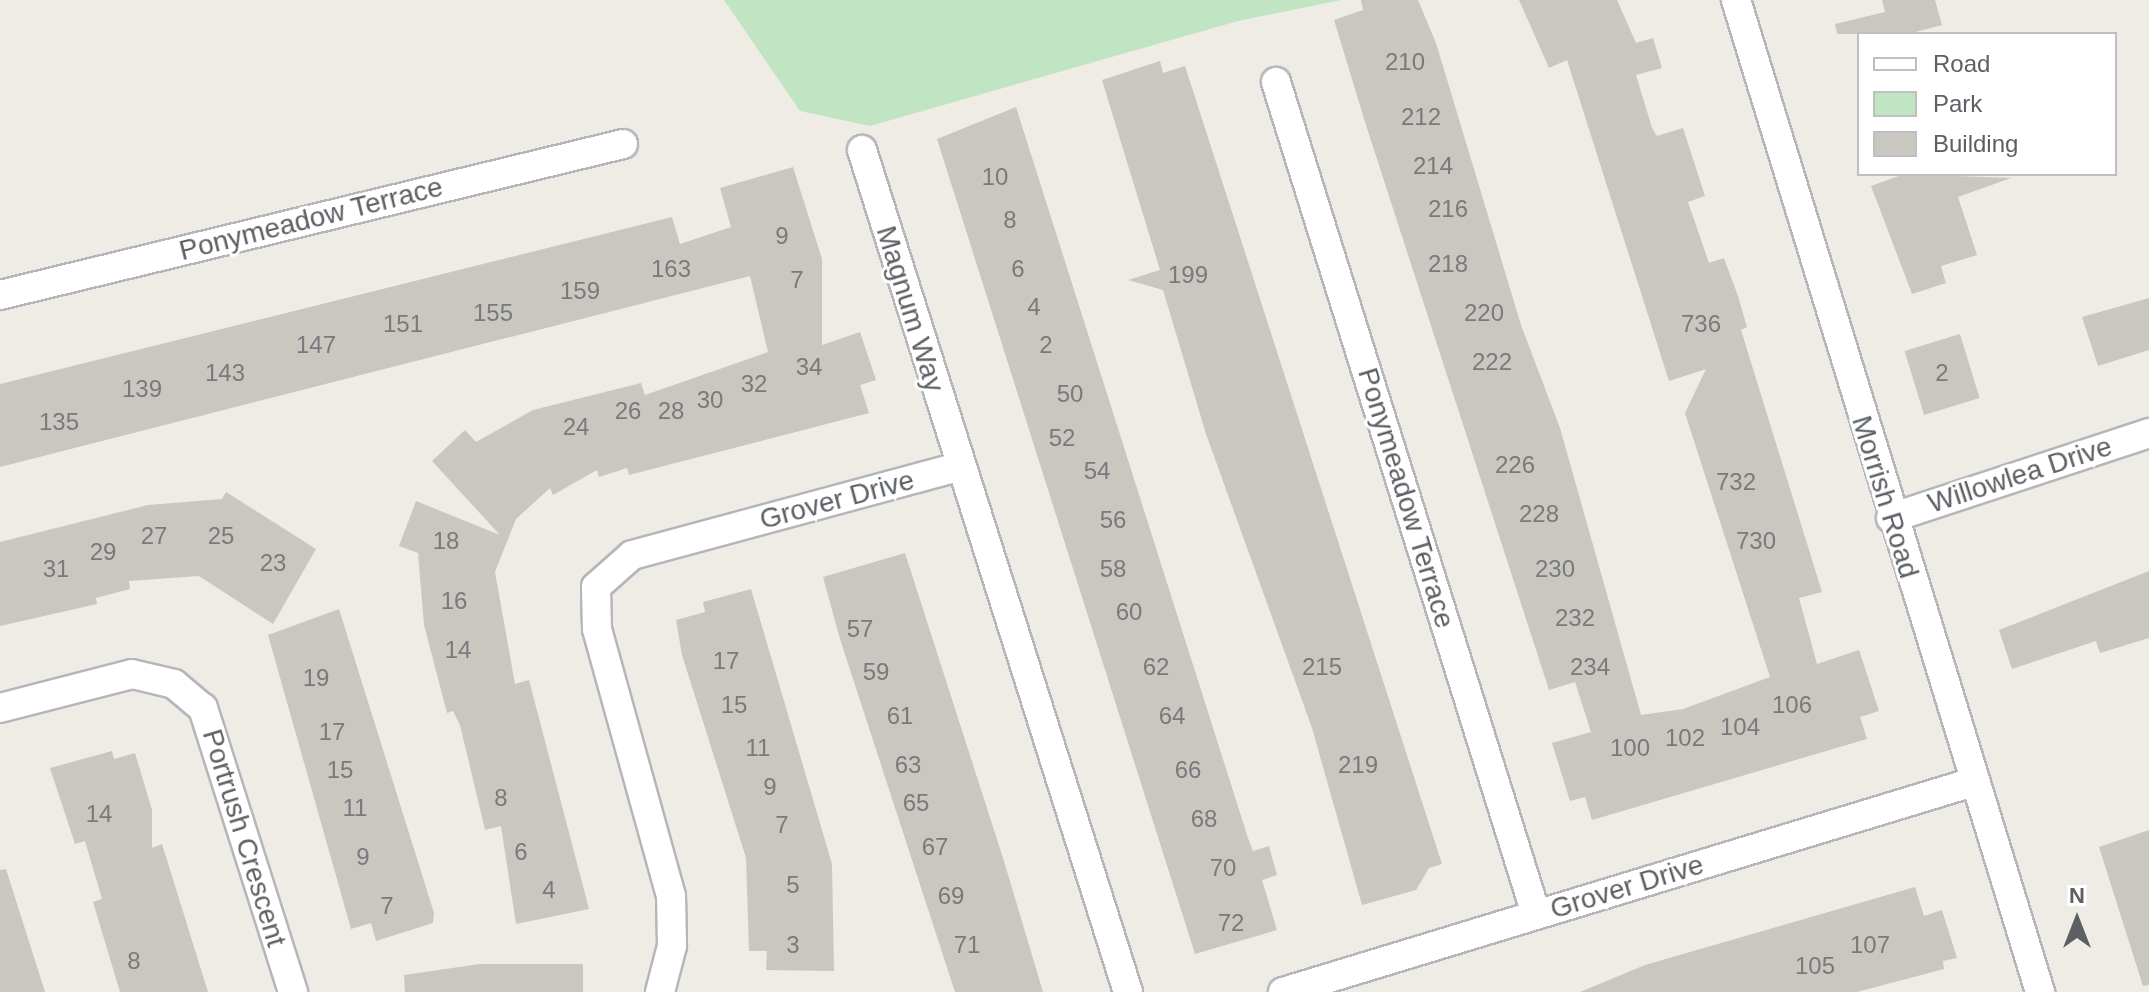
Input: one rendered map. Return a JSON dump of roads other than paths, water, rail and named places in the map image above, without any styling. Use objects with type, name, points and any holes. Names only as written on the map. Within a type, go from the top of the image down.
[{"type":"street","name":"Morrish Road","points":[[1736,0],[1970,783],[2040,992]]},
{"type":"street","name":"Ponymeadow Terrace","points":[[1276,82],[1536,914]]},
{"type":"street","name":"Ponymeadow Terrace","points":[[0,295],[623,144]]},
{"type":"street","name":"Magnum Way","points":[[862,150],[959,467]]},
{"type":"street","name":"Willowlea Drive","points":[[1891,518],[2149,433]]},
{"type":"street","name":"Grover Drive","points":[[660,992],[672,946],[673,903],[597,629],[596,587],[632,555],[959,467]]},
{"type":"street","points":[[959,467],[1128,992]]},
{"type":"street","name":"Portrush Crescent","points":[[0,708],[132,674],[174,684],[203,708],[293,992]]},
{"type":"street","name":"Grover Drive","points":[[1283,992],[1970,783]]}]
